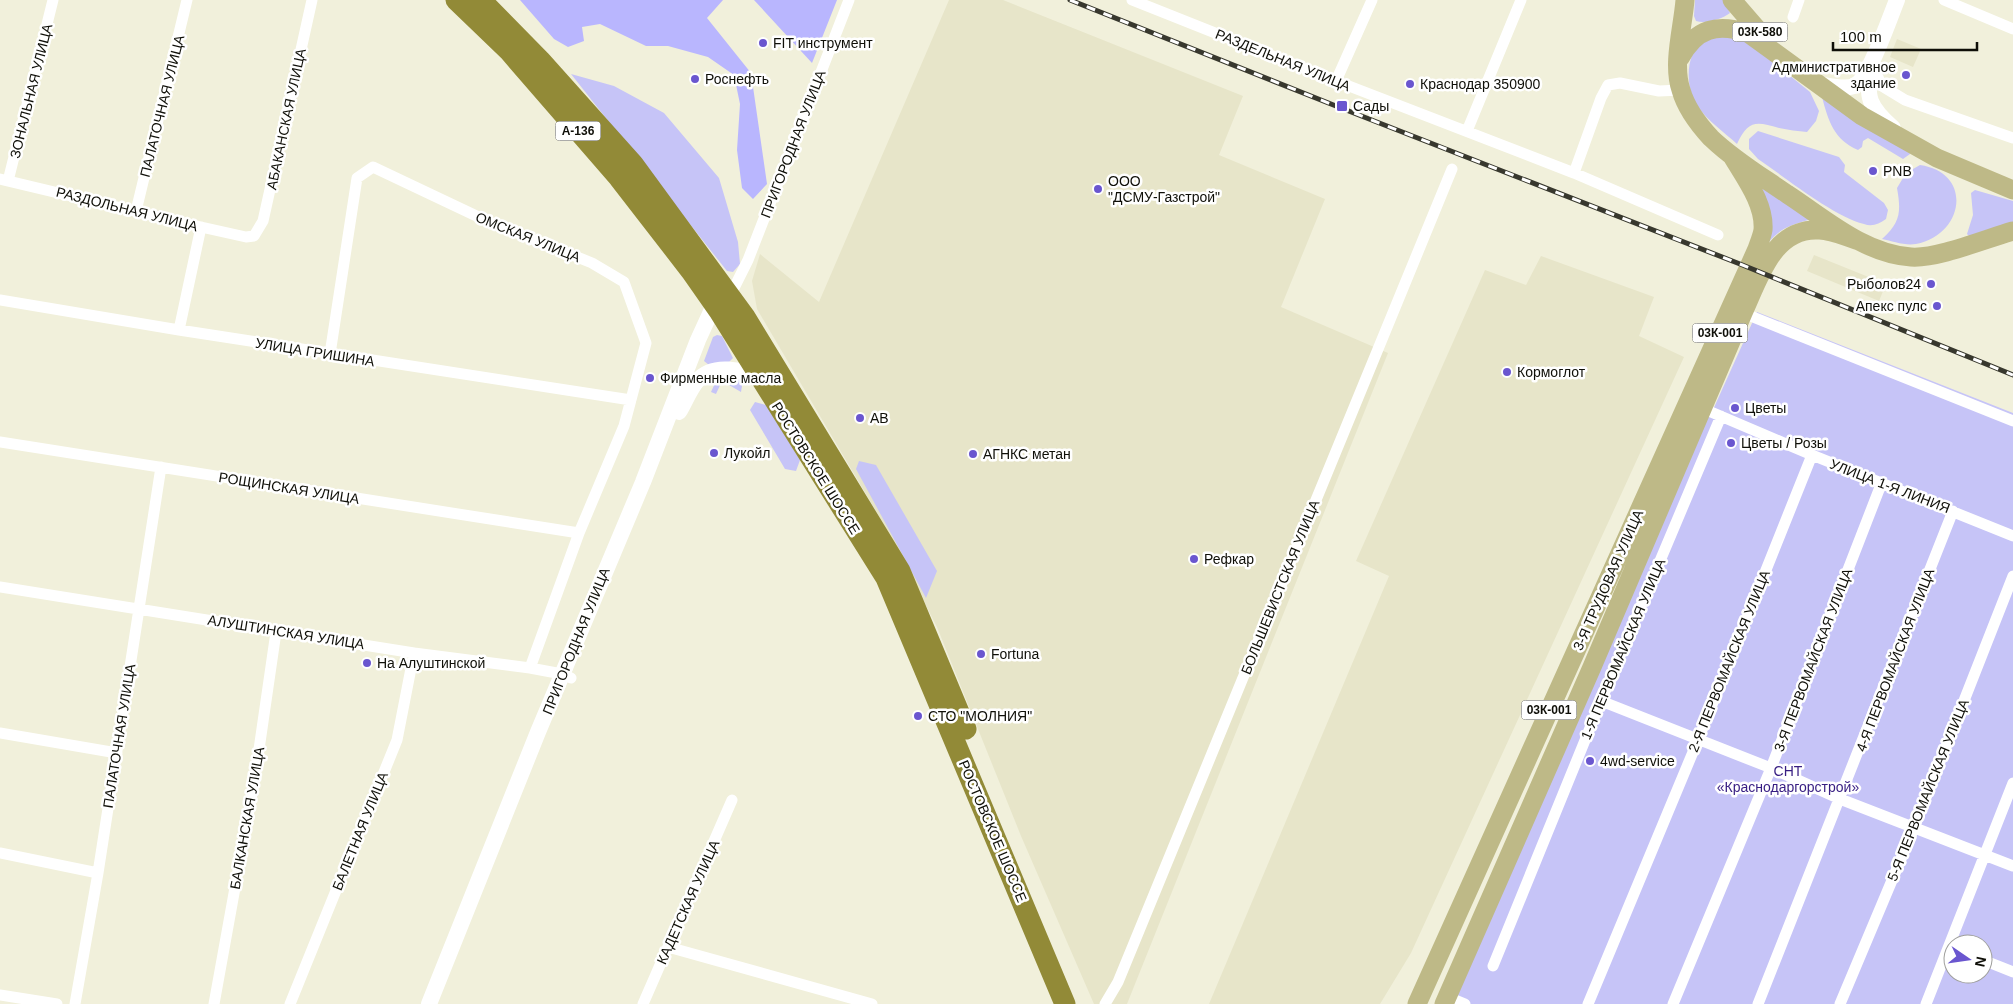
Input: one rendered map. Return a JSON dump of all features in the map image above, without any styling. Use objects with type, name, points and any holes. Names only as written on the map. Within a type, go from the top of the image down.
[{"type":"highway","name":"РОСТОВСКОЕ ШОССЕ","points":[[456,0],[509,51],[619,178],[691,271],[725,297],[761,379],[886,578],[1065,1004]]},
{"type":"highway","name":"РОСТОВСКОЕ ШОССЕ","points":[[481,0],[540,60],[633,164],[725,297],[832,458],[900,571],[1078,1004]]},
{"type":"main road","points":[[1678,63],[1685,0]]},
{"type":"main road","name":"03К-580","points":[[1732,0],[1738,9],[1790,62]]},
{"type":"main road","points":[[1678,63],[1688,46],[1700,34],[1709,30],[1723,28],[1748,33],[1862,116],[1937,158],[2013,190]]},
{"type":"main road","name":"03К-001","points":[[1678,63],[1678,78],[1681,90],[1697,122],[1711,138],[1732,156],[1856,240],[1896,255],[1924,258],[2013,231]]},
{"type":"main road","name":"3-Я ТРУДОВАЯ УЛИЦА","points":[[1417,1004],[1757,249],[1763,228],[1761,212],[1752,189],[1732,156]]},
{"type":"main road","name":"1-Я ПЕРВОМАЙСКАЯ УЛИЦА","points":[[1712,412],[1769,258],[1782,241],[1809,230],[1824,230],[1856,240]]},
{"type":"main road","name":"3-Я ТРУДОВАЯ УЛИЦА","points":[[1452,1002],[1712,412]]},
{"type":"street","name":"ЗОНАЛЬНАЯ УЛИЦА","points":[[4,180],[53,0]]},
{"type":"street","name":"ПАЛАТОЧНАЯ УЛИЦА","points":[[136,211],[187,0]]},
{"type":"street","name":"АБАКАНСКАЯ УЛИЦА","points":[[254,236],[263,221],[312,0]]},
{"type":"street","name":"ПРИГОРОДНАЯ УЛИЦА","points":[[440,1004],[698,340],[748,260],[849,0]]},
{"type":"street","name":"РАЗДЕЛЬНАЯ УЛИЦА","points":[[1132,0],[1336,82],[1574,173],[1718,235]]},
{"type":"street","points":[[1336,82],[1372,0]]},
{"type":"street","points":[[1467,131],[1521,0]]},
{"type":"street","points":[[1792,17],[1799,0]]},
{"type":"street","points":[[1817,84],[1846,87],[1855,85],[1870,65],[1897,0]]},
{"type":"street","points":[[1944,0],[2013,29]]},
{"type":"street","points":[[1870,65],[1882,86],[1905,100],[2013,138]]},
{"type":"street","points":[[1870,65],[1868,87],[1870,101],[1876,112],[1913,145]]},
{"type":"street","points":[[1574,173],[1601,98],[1608,85],[1620,82],[1658,91],[1681,90]]},
{"type":"street","name":"ОМСКАЯ УЛИЦА","points":[[330,354],[357,178],[373,167],[487,221],[592,263],[624,282],[646,343],[631,400]]},
{"type":"street","name":"БОЛЬШЕВИСТСКАЯ УЛИЦА","points":[[1105,1004],[1122,972],[1452,169]]},
{"type":"street","name":"РАЗДОЛЬНАЯ УЛИЦА","points":[[4,180],[201,227],[246,237],[254,236]]},
{"type":"street","points":[[179,330],[201,227]]},
{"type":"street","name":"ПРИГОРОДНАЯ УЛИЦА","points":[[429,1004],[566,676],[652,486],[707,336],[725,297]]},
{"type":"street","name":"УЛИЦА ГРИШИНА","points":[[0,300],[330,354],[631,400]]},
{"type":"street","points":[[1749,315],[2013,422]]},
{"type":"street","points":[[680,412],[698,381],[706,375],[731,369],[743,371],[761,379]]},
{"type":"street","points":[[530,668],[579,533],[624,426],[631,400]]},
{"type":"street","name":"УЛИЦА 1-Я ЛИНИЯ","points":[[1712,412],[1812,455],[2013,536]]},
{"type":"street","name":"1-Я ПЕРВОМАЙСКАЯ УЛИЦА","points":[[1493,966],[1601,700],[1712,412]]},
{"type":"street","name":"РОЩИНСКАЯ УЛИЦА","points":[[0,442],[579,533]]},
{"type":"street","name":"2-Я ПЕРВОМАЙСКАЯ УЛИЦА","points":[[1588,1004],[1698,740],[1812,455]]},
{"type":"street","name":"ПАЛАТОЧНАЯ УЛИЦА","points":[[75,1004],[98,873],[161,467]]},
{"type":"street","name":"3-Я ПЕРВОМАЙСКАЯ УЛИЦА","points":[[1673,1004],[1771,768],[1882,482]]},
{"type":"street","name":"4-Я ПЕРВОМАЙСКАЯ УЛИЦА","points":[[1758,1004],[1953,511]]},
{"type":"street","name":"5-Я ПЕРВОМАЙСКАЯ УЛИЦА","points":[[1840,1004],[1914,828],[2013,576]]},
{"type":"street","name":"АЛУШТИНСКАЯ УЛИЦА","points":[[0,587],[139,608],[276,632],[530,668],[566,676]]},
{"type":"street","name":"БАЛКАНСКАЯ УЛИЦА","points":[[214,1004],[255,777],[276,632]]},
{"type":"street","name":"БАЛЕТНАЯ УЛИЦА","points":[[290,1004],[397,740],[414,653]]},
{"type":"street","points":[[1601,700],[1771,768],[1840,799],[2013,866]]},
{"type":"street","points":[[0,733],[117,753]]},
{"type":"street","points":[[1955,934],[1984,854],[2013,783]]},
{"type":"street","name":"КАДЕТСКАЯ УЛИЦА","points":[[644,1004],[732,800]]},
{"type":"street","points":[[0,853],[98,873]]},
{"type":"street","points":[[668,947],[872,1004]]},
{"type":"street","points":[[1993,964],[2013,972]]},
{"type":"street","points":[[1926,1004],[1943,965]]},
{"type":"street","points":[[0,995],[57,1004]]},
{"type":"shaded area","points":[[520,0],[723,0],[707,18],[751,73],[767,184],[753,199],[742,188],[737,150],[740,104],[734,75],[708,57],[668,46],[646,46],[600,24],[582,27],[584,41],[568,47],[554,39]]},
{"type":"shaded area","points":[[754,0],[837,0],[812,63]]},
{"type":"shaded area","points":[[949,0],[1003,0],[1243,96],[1219,155],[1325,199],[1281,307],[1388,353],[1127,1004],[1094,1004],[1021,836],[937,627],[887,530],[757,309],[752,281],[760,254],[819,302]]},
{"type":"shaded area","points":[[1897,39],[1921,49],[1913,67],[1890,57]]},
{"type":"shaded area","points":[[1814,255],[1886,284],[1879,301],[1807,271]]},
{"type":"shaded area","points":[[1541,256],[1654,297],[1639,336],[1684,357],[1411,953],[1380,1004],[1209,1004],[1389,576],[1356,561],[1485,270],[1526,285]]},
{"type":"green space","points":[[1695,0],[1723,0],[1730,13],[1714,20],[1696,21],[1694,16]]},
{"type":"green space","points":[[1720,36],[1735,38],[1752,45],[1810,92],[1819,111],[1816,121],[1807,132],[1754,124],[1745,130],[1737,144],[1711,122],[1698,107],[1694,99],[1689,81],[1689,71],[1693,53],[1698,46],[1707,39]]},
{"type":"green space","points":[[571,74],[614,86],[664,113],[719,178],[738,242],[740,264],[733,272],[727,271]]},
{"type":"green space","points":[[1822,97],[1909,151],[1910,154],[1903,159],[1868,138],[1863,141],[1862,147],[1858,150],[1850,146],[1843,141],[1833,128]]},
{"type":"green space","points":[[1758,131],[1839,157],[1845,165],[1844,172],[1884,203],[1888,210],[1886,219],[1875,224],[1864,224],[1838,213],[1810,196],[1758,159],[1749,149],[1749,139]]},
{"type":"green space","points":[[1920,165],[1937,170],[1949,179],[1955,191],[1956,204],[1953,217],[1944,229],[1932,238],[1916,244],[1903,244],[1882,239],[1893,227],[1898,216],[1897,188],[1906,173]]},
{"type":"green space","points":[[1764,187],[1810,216],[1808,220],[1790,226],[1776,234],[1767,244],[1762,190]]},
{"type":"green space","points":[[1975,190],[2013,201],[2013,225],[1970,237],[1967,234],[1973,215],[1971,193]]},
{"type":"green space","name":"СНТ «Краснодаргорстрой»","points":[[1757,312],[2013,413],[2013,1004],[1445,1004],[1704,409],[1712,412]]},
{"type":"green space","points":[[717,335],[722,336],[733,358],[729,362],[709,365],[704,361],[713,337]]},
{"type":"green space","points":[[728,375],[743,380],[741,392],[721,383],[716,394],[711,392],[717,379]]},
{"type":"green space","points":[[755,402],[766,405],[800,460],[796,471],[785,469],[750,410]]},
{"type":"green space","points":[[859,461],[876,465],[937,571],[926,598],[856,469]]},
{"type":"railway","points":[[1070,0],[1740,264],[2013,375]]},
{"type":"place","name":"FIT инструмент","points":[[763,43]]},
{"type":"place","name":"Административное здание","points":[[1906,75]]},
{"type":"place","name":"Роснефть","points":[[695,79]]},
{"type":"place","name":"Краснодар 350900","points":[[1410,84]]},
{"type":"place","name":"Сады","points":[[1342,106]]},
{"type":"place","name":"PNB","points":[[1873,171]]},
{"type":"place","name":"ООО \"ДСМУ-Газстрой\"","points":[[1098,189]]},
{"type":"place","name":"Рыболов24","points":[[1931,284]]},
{"type":"place","name":"Апекс пулс","points":[[1937,306]]},
{"type":"place","name":"Кормоглот","points":[[1507,372]]},
{"type":"place","name":"Фирменные масла","points":[[650,378]]},
{"type":"place","name":"Цветы","points":[[1735,408]]},
{"type":"place","name":"АВ","points":[[860,418]]},
{"type":"place","name":"Цветы / Розы","points":[[1731,443]]},
{"type":"place","name":"Лукойл","points":[[714,453]]},
{"type":"place","name":"АГНКС метан","points":[[973,454]]},
{"type":"place","name":"Рефкар","points":[[1194,559]]},
{"type":"place","name":"Fortuna","points":[[981,654]]},
{"type":"place","name":"На Алуштинской","points":[[367,663]]},
{"type":"place","name":"СТО \"МОЛНИЯ\"","points":[[918,716]]},
{"type":"place","name":"4wd-service","points":[[1590,761]]}]
